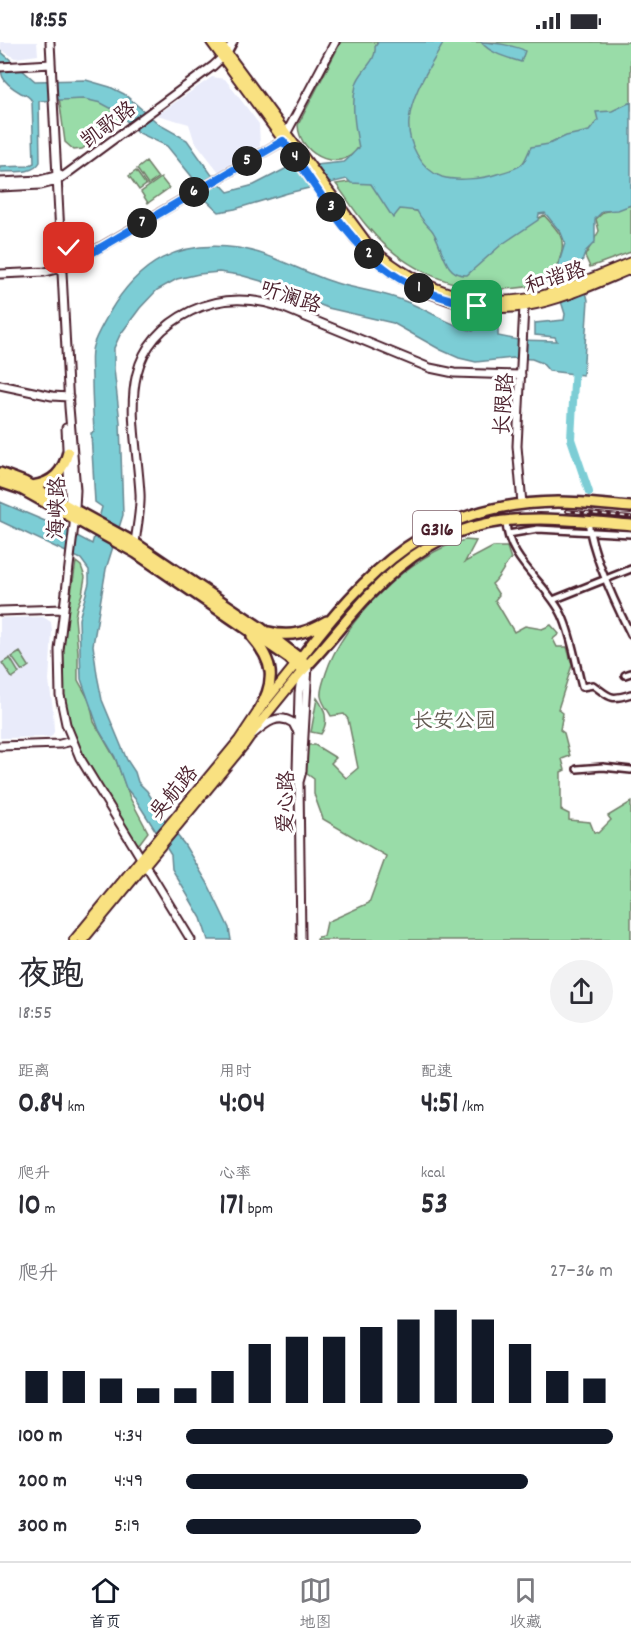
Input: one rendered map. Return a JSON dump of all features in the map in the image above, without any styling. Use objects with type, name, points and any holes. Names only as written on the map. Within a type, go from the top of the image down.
[{"type":"highway","points":[[32,486],[58,475],[68,452]]},
{"type":"highway","points":[[0,473],[32,486],[72,512]]},
{"type":"highway","points":[[0,482],[72,512],[117,537],[136,553],[301,665]]},
{"type":"highway","name":"G316","points":[[301,665],[318,637],[374,573],[424,535],[459,519],[522,504],[559,502],[631,507]]},
{"type":"highway","name":"G316","points":[[301,665],[327,643],[369,595],[400,566],[417,553],[454,533],[480,524],[527,518],[588,526],[631,525]]},
{"type":"highway","points":[[117,537],[135,543],[261,628],[301,665]]},
{"type":"highway","points":[[261,628],[279,634],[300,634],[335,617]]},
{"type":"highway","points":[[245,628],[264,651],[269,664],[269,690],[259,710]]},
{"type":"highway","points":[[318,637],[320,643],[327,643]]},
{"type":"main road","name":"和谐路","points":[[211,42],[225,55]]},
{"type":"main road","name":"和谐路","points":[[219,42],[225,55],[363,249],[391,273],[407,283],[436,296],[477,306],[524,306],[631,269]]},
{"type":"main road","name":"和谐路","points":[[285,139],[305,159],[320,186],[368,244],[399,270],[423,284],[449,294],[483,300],[526,299],[554,295]]},
{"type":"main road","name":"和谐路","points":[[587,283],[631,262]]},
{"type":"main road","name":"吴航路","points":[[83,940],[174,825],[250,737],[275,697],[301,665]]},
{"type":"main road","name":"吴航路","points":[[174,825],[259,710],[275,697]]},
{"type":"main road","name":"吴航路","points":[[74,940],[142,864]]},
{"type":"street","name":"海峡路","points":[[48,42],[72,512],[59,650],[60,695],[70,742],[187,940]]},
{"type":"street","name":"凯歌路","points":[[55,179],[128,128],[211,63],[225,55],[233,42]]},
{"type":"street","points":[[0,274],[45,272],[83,258],[285,139],[335,42]]},
{"type":"street","points":[[0,67],[49,64]]},
{"type":"street","name":"海峡路","points":[[55,179],[60,234],[60,268]]},
{"type":"street","points":[[0,182],[55,179]]},
{"type":"street","points":[[0,187],[55,179]]},
{"type":"street","points":[[60,234],[69,248],[83,258]]},
{"type":"street","name":"听澜路","points":[[135,543],[140,497],[133,387],[145,354],[161,331],[182,315],[199,307],[229,299],[262,302],[284,308],[430,368],[454,373],[521,375]]},
{"type":"street","name":"长限路","points":[[522,504],[516,446],[524,340],[524,306]]},
{"type":"street","points":[[0,385],[66,397]]},
{"type":"street","name":"海峡路","points":[[66,397],[76,490],[72,512]]},
{"type":"street","points":[[506,520],[508,534],[519,558],[563,616],[582,687],[593,685],[604,695],[613,698],[631,694]]},
{"type":"street","points":[[508,534],[538,529],[588,526],[631,534]]},
{"type":"street","points":[[588,526],[606,579],[631,635]]},
{"type":"street","points":[[553,600],[631,569]]},
{"type":"street","points":[[0,611],[62,609]]},
{"type":"street","points":[[299,782],[297,771],[298,693],[301,665]]},
{"type":"street","name":"爱心路","points":[[301,665],[302,771],[299,782],[301,940]]},
{"type":"street","points":[[250,737],[265,725],[280,718],[293,723],[298,733]]},
{"type":"street","points":[[0,746],[70,742]]},
{"type":"street","points":[[577,769],[603,766],[631,770]]},
{"type":"street","name":"海峡路","points":[[142,864],[191,940]]},
{"type":"shaded area","points":[[0,42],[37,42],[38,55],[15,58],[1,50]]},
{"type":"shaded area","points":[[212,77],[225,79],[259,124],[260,146],[219,172],[194,140],[189,124],[157,115]]},
{"type":"shaded area","points":[[43,617],[51,622],[52,631],[49,681],[54,732],[51,737],[0,738],[0,618]]},
{"type":"green space","points":[[341,42],[377,42],[361,142],[354,153],[345,159],[324,159],[314,154],[306,146],[300,136],[298,125]]},
{"type":"green space","points":[[437,42],[631,42],[631,110],[501,184],[448,189],[404,149],[411,76]]},
{"type":"green space","points":[[75,96],[108,104],[123,119],[82,149],[74,150],[65,142],[59,97]]},
{"type":"green space","points":[[146,162],[158,178],[148,185],[137,169]]},
{"type":"green space","points":[[136,171],[146,185],[139,190],[129,176]]},
{"type":"green space","points":[[161,178],[169,188],[148,203],[141,192]]},
{"type":"green space","points":[[367,179],[387,204],[420,212],[526,226],[544,215],[562,240],[560,259],[552,277],[549,282],[498,289],[449,282],[426,273],[404,260],[384,244],[362,220],[336,184]]},
{"type":"green space","points":[[631,205],[631,252],[590,267],[585,256],[599,231],[596,219],[604,212]]},
{"type":"green space","name":"长安公园","points":[[465,540],[476,541],[465,562],[493,547],[507,547],[511,559],[492,584],[499,595],[495,600],[514,632],[525,626],[542,629],[551,625],[559,634],[553,639],[557,647],[567,647],[572,665],[558,709],[563,713],[560,730],[564,733],[570,756],[562,759],[565,770],[561,772],[561,810],[569,814],[569,820],[590,822],[594,832],[598,833],[611,820],[608,816],[631,802],[631,940],[317,940],[318,937],[324,936],[327,922],[369,903],[386,856],[323,819],[314,794],[314,779],[306,773],[306,745],[315,745],[336,758],[331,763],[346,778],[358,768],[348,719],[344,714],[331,716],[322,699],[321,690],[326,673],[334,653],[347,632],[381,592],[423,559],[444,547]]},
{"type":"green space","points":[[76,562],[81,566],[85,577],[75,617],[78,680],[90,702],[94,722],[116,760],[130,798],[148,832],[139,844],[134,841],[88,768],[70,728],[64,708],[61,689],[62,657]]},
{"type":"green space","points":[[20,652],[29,666],[22,671],[12,657]]},
{"type":"green space","points":[[10,658],[19,673],[12,678],[2,663]]},
{"type":"green space","points":[[317,698],[323,707],[325,716],[325,725],[321,734],[311,732]]},
{"type":"water","points":[[378,42],[444,42],[418,90],[409,121],[410,138],[417,154],[428,168],[442,177],[477,178],[514,169],[520,166],[531,147],[549,144],[566,136],[589,131],[598,120],[596,112],[612,111],[631,102],[631,205],[618,210],[603,211],[595,219],[595,242],[586,251],[580,267],[588,300],[583,375],[549,371],[542,363],[532,359],[513,358],[476,362],[459,358],[393,323],[328,308],[261,281],[219,272],[177,279],[157,290],[120,335],[114,348],[114,369],[120,422],[123,515],[106,569],[93,645],[97,675],[102,700],[138,782],[147,791],[160,814],[184,844],[207,882],[229,928],[231,940],[208,940],[201,918],[172,869],[171,855],[126,788],[115,757],[99,730],[81,679],[79,619],[89,583],[89,570],[81,559],[0,521],[0,502],[64,529],[92,544],[102,507],[95,502],[91,433],[94,432],[92,350],[100,329],[120,295],[133,280],[162,258],[178,251],[197,247],[238,248],[275,259],[336,283],[398,299],[473,331],[484,322],[498,322],[498,336],[518,340],[557,341],[555,337],[535,335],[535,323],[564,320],[565,314],[554,279],[565,243],[561,233],[545,213],[539,214],[538,220],[501,245],[467,275],[459,274],[448,265],[435,235],[417,211],[400,209],[393,218],[371,184],[351,183],[347,179],[219,212],[202,196],[193,178],[167,146],[137,132],[118,112],[101,103],[84,99],[39,101],[40,162],[28,171],[0,172],[0,167],[28,166],[34,163],[32,101],[5,81],[0,66],[0,51],[35,81],[86,80],[124,94],[160,125],[187,140],[211,174],[228,192],[254,185],[287,168],[344,162],[359,148],[354,116],[356,85],[373,57]]},
{"type":"water","points":[[481,42],[511,46],[525,51],[521,62],[494,52]]},
{"type":"waterway","points":[[575,365],[571,439],[589,492]]},
{"type":"railway","points":[[567,511],[631,517]]},
{"type":"route","points":[[69,248],[83,258],[283,141],[348,230],[376,261],[391,273],[418,288],[436,296],[477,306]]}]
